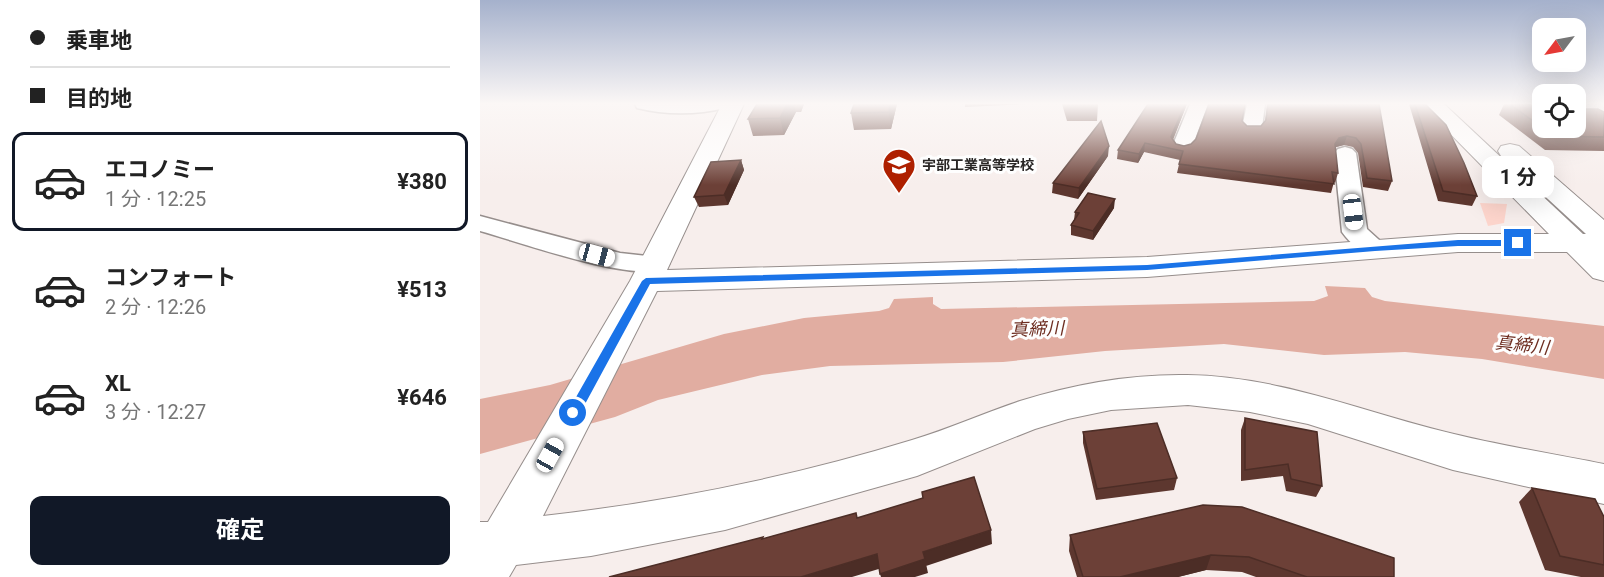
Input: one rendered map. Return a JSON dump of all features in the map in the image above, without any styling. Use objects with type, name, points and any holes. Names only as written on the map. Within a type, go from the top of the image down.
[{"type":"street","points":[[487,556],[550,455],[608,351],[651,272],[720,131]]},
{"type":"street","points":[[1182,147],[1188,131]]},
{"type":"street","points":[[1462,131],[1589,243],[1604,271]]},
{"type":"street","points":[[1487,131],[1604,235]]},
{"type":"street","points":[[1345,153],[1355,231],[1375,248]]},
{"type":"street","points":[[480,223],[651,272],[1147,267],[1458,243],[1589,243]]},
{"type":"street","points":[[487,556],[591,533],[725,509],[857,475],[907,460],[1024,416],[1068,403],[1111,395],[1188,390],[1250,397],[1308,408],[1453,452],[1604,484]]},
{"type":"shaded area","points":[[1480,203],[1507,204],[1504,223],[1488,226]]},
{"type":"water","name":"真締川","points":[[1325,286],[1365,288],[1372,297],[1385,301],[1604,326],[1604,379],[1482,359],[1405,352],[1324,355],[1224,344],[1105,351],[1003,362],[830,366],[762,375],[658,400],[615,417],[480,454],[480,399],[550,385],[724,334],[804,318],[879,311],[889,308],[894,299],[933,297],[933,304],[941,309],[1314,301],[1328,296]]},
{"type":"building","points":[[1093,131],[1104,131],[1109,146],[1079,188],[1053,183]]},
{"type":"building","points":[[1130,131],[1174,131],[1171,137],[1176,144],[1184,146],[1196,139],[1199,131],[1384,131],[1392,181],[1367,178],[1361,144],[1356,138],[1347,136],[1339,138],[1335,144],[1338,173],[1332,172],[1334,184],[1179,164],[1183,151],[1145,143],[1139,154],[1118,150]]},
{"type":"building","points":[[1424,131],[1449,131],[1477,196],[1443,191]]},
{"type":"building","points":[[1586,131],[1604,131],[1604,137],[1586,137]]},
{"type":"building","points":[[741,160],[724,195],[694,197],[711,162]]},
{"type":"building","points":[[1088,193],[1115,199],[1093,231],[1071,225],[1079,213],[1075,212]]},
{"type":"building","points":[[1245,418],[1317,432],[1322,486],[1291,479],[1288,464],[1245,470]]},
{"type":"building","points":[[1157,423],[1177,478],[1097,489],[1083,432]]},
{"type":"building","points":[[974,477],[991,530],[923,552],[925,559],[880,574],[877,554],[801,577],[609,577],[856,513],[857,518],[923,498],[922,492]]},
{"type":"building","points":[[1532,488],[1595,499],[1604,517],[1604,565],[1560,556]]},
{"type":"building","points":[[1203,505],[1242,507],[1394,558],[1394,577],[1307,577],[1249,557],[1211,555],[1120,577],[1083,577],[1070,535]]},
{"type":"place","name":"宇部工業高等学校","points":[[899,194]]},
{"type":"route","points":[[573,413],[646,281],[1036,272],[1147,267],[1458,243],[1518,243]]}]
